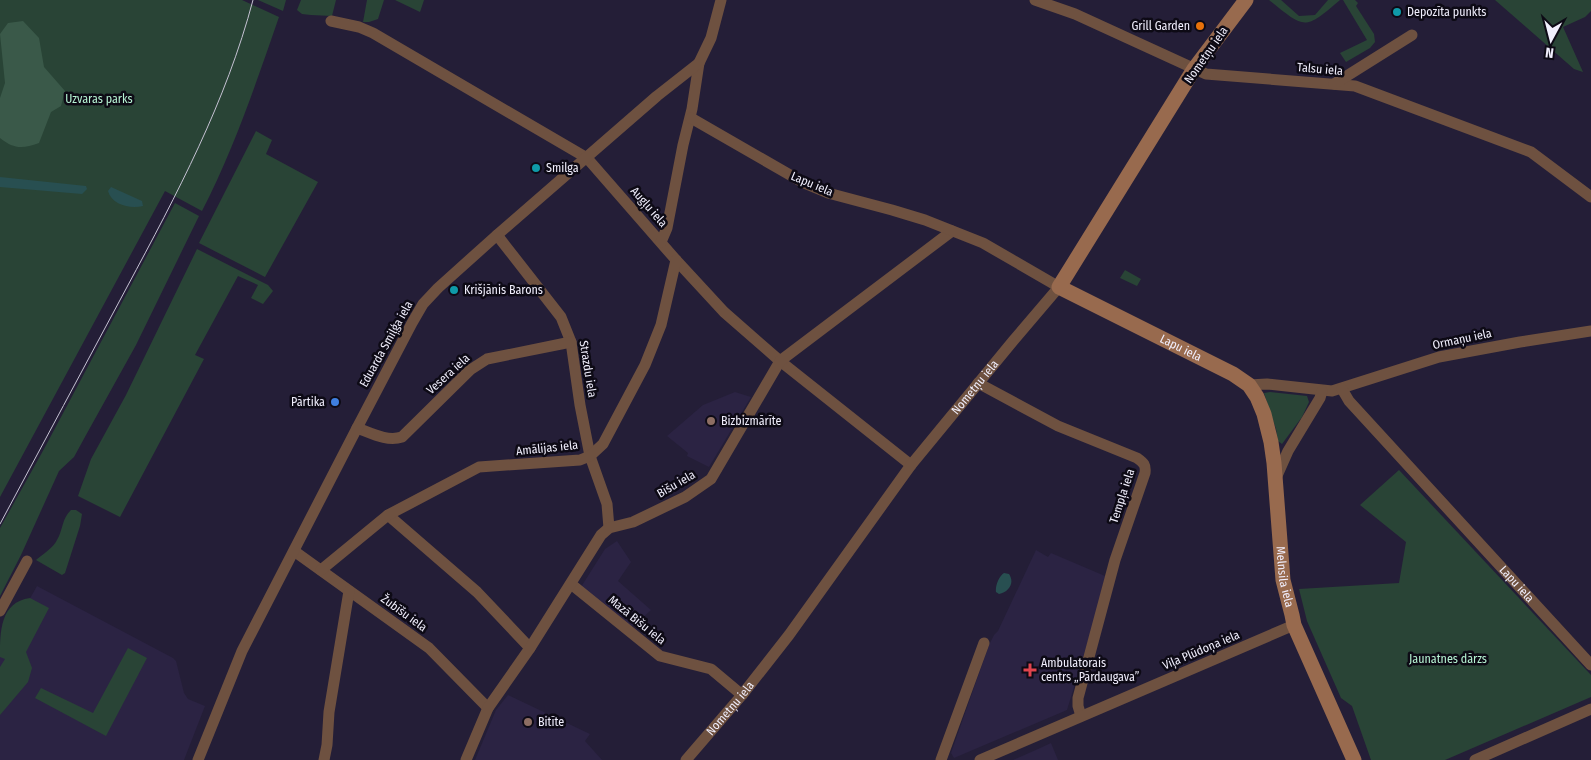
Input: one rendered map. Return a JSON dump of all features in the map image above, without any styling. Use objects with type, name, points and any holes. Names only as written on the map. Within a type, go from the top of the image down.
[{"type":"street","name":"Eduarda Smiļģa iela","points":[[198,760],[242,651],[356,428],[424,304],[438,288],[496,235],[698,63],[711,38],[721,0]]},
{"type":"street","name":"Talsu iela","points":[[1035,0],[1075,14],[1206,74],[1355,86],[1531,152],[1591,197]]},
{"type":"street","name":"Nometņu iela","points":[[686,760],[742,695],[789,635],[911,465],[1059,287],[1194,69],[1246,0]]},
{"type":"street","name":"Augļu iela","points":[[331,21],[359,27],[373,33],[587,158],[724,312],[780,361],[911,465]]},
{"type":"street","points":[[1334,84],[1412,34]]},
{"type":"street","points":[[660,242],[667,228],[696,87],[698,63]]},
{"type":"street","name":"Lapu iela","points":[[690,118],[804,183],[828,193],[900,212],[983,243],[1059,287],[1213,363],[1243,379],[1249,385]]},
{"type":"street","name":"Bišu iela","points":[[609,528],[633,522],[685,497],[711,479],[780,361],[952,231]]},
{"type":"street","name":"Strazdu iela","points":[[496,235],[561,317],[571,342],[590,456],[607,504],[609,528]]},
{"type":"street","name":"Amālijas iela","points":[[321,570],[388,515],[479,467],[580,460],[590,456],[603,444],[646,365],[661,325],[676,260]]},
{"type":"street","name":"Ormaņu iela","points":[[1342,389],[1439,357],[1511,343],[1591,331]]},
{"type":"street","name":"Vesera iela","points":[[356,428],[386,439],[402,437],[470,370],[487,359],[571,342]]},
{"type":"street","name":"Tempļa iela","points":[[978,383],[1058,426],[1137,458],[1146,467],[1115,560],[1083,680],[1078,706],[1081,716]]},
{"type":"street","points":[[1249,385],[1267,384],[1322,391],[1342,389]]},
{"type":"street","name":"Melnsila iela","points":[[1249,385],[1260,404],[1271,442],[1283,580],[1294,624],[1354,760]]},
{"type":"street","name":"Lapu iela","points":[[1342,389],[1348,401],[1591,665]]},
{"type":"street","points":[[1275,480],[1288,451],[1322,391]]},
{"type":"street","points":[[388,515],[477,592],[530,648]]},
{"type":"street","points":[[466,760],[488,708],[530,648],[601,536],[609,528]]},
{"type":"street","name":"Žubīšu iela","points":[[294,551],[429,648],[488,708]]},
{"type":"street","points":[[0,612],[27,561]]},
{"type":"street","name":"Mazā Bišu iela","points":[[571,584],[660,656],[711,669],[742,695]]},
{"type":"street","points":[[324,760],[329,712],[349,591]]},
{"type":"street","name":"Viļa Plūdoņa iela","points":[[980,760],[1294,624]]},
{"type":"street","points":[[941,760],[984,643]]},
{"type":"street","points":[[1474,760],[1591,709]]},
{"type":"shaded area","points":[[23,21],[39,38],[44,67],[65,91],[61,106],[51,112],[39,143],[18,147],[0,138],[0,98],[5,83],[0,34],[8,23]]},
{"type":"shaded area","points":[[0,177],[86,186],[87,189],[82,194],[0,187]]},
{"type":"shaded area","points":[[111,187],[142,201],[143,206],[133,207],[117,203],[108,191]]},
{"type":"shaded area","name":"Bizbizmārīte","points":[[735,392],[751,397],[709,467],[687,456],[688,453],[667,436],[703,405]]},
{"type":"shaded area","points":[[617,541],[631,562],[618,581],[651,610],[636,624],[631,626],[581,587],[605,549]]},
{"type":"shaded area","name":"Ambulatorais centrs „Pārdaugava”","points":[[1036,550],[1048,557],[1051,553],[1105,576],[1095,618],[1067,710],[954,758],[951,753],[989,645],[998,631]]},
{"type":"shaded area","points":[[1004,573],[1009,574],[1011,577],[1011,584],[1006,591],[999,594],[996,592],[997,584]]},
{"type":"shaded area","points":[[37,586],[176,661],[184,693],[188,699],[205,706],[184,760],[0,760],[0,652]]},
{"type":"shaded area","name":"Bitīte","points":[[508,695],[590,734],[585,741],[602,760],[475,760],[496,710]]},
{"type":"shaded area","points":[[1051,743],[1058,760],[1013,760],[1038,749]]},
{"type":"green space","name":"Uzvaras parks","points":[[0,0],[242,0],[279,17],[234,140],[202,211],[165,191],[0,497]]},
{"type":"green space","points":[[258,0],[286,0],[283,11]]},
{"type":"green space","points":[[301,0],[336,0],[332,16],[302,14],[297,10]]},
{"type":"green space","points":[[367,0],[384,0],[378,19],[363,22]]},
{"type":"green space","points":[[395,0],[424,0],[420,12]]},
{"type":"green space","points":[[1269,0],[1281,0],[1299,16],[1315,15],[1328,0],[1340,0],[1319,17],[1305,22],[1290,17]]},
{"type":"green space","points":[[1343,0],[1355,0],[1358,3],[1356,6],[1374,34],[1375,42],[1370,48],[1346,62],[1340,53],[1367,40]]},
{"type":"green space","points":[[1495,0],[1591,0],[1591,11],[1585,17],[1563,27],[1583,72],[1574,69]]},
{"type":"green space","points":[[256,131],[272,140],[266,154],[318,182],[265,277],[199,243]]},
{"type":"green space","points":[[175,203],[199,216],[136,345],[74,457],[59,471],[0,596],[0,528]]},
{"type":"green space","points":[[197,249],[268,285],[273,291],[263,304],[251,298],[258,285],[238,276],[195,355],[204,359],[120,517],[78,496],[91,459],[126,395]]},
{"type":"green space","points":[[1125,270],[1141,279],[1137,286],[1120,278]]},
{"type":"green space","points":[[1264,393],[1307,396],[1309,402],[1302,417],[1282,444],[1278,441]]},
{"type":"green space","name":"Jaunatnes dārzs","points":[[1399,470],[1591,675],[1591,697],[1445,760],[1371,760],[1352,706],[1341,698],[1307,621],[1299,589],[1399,583],[1406,542],[1360,505]]},
{"type":"green space","points":[[71,510],[76,510],[82,514],[65,573],[62,575],[36,560],[55,543]]},
{"type":"green space","points":[[30,598],[49,608],[26,652],[32,668],[28,682],[0,715],[0,667],[5,659],[0,657],[0,638],[4,620],[7,612],[13,605]]},
{"type":"green space","points":[[128,648],[147,658],[106,736],[35,698],[41,688],[93,713]]},
{"type":"tram line","points":[[0,524],[146,252],[199,147],[229,75],[253,0]]},
{"type":"place","name":"Depozīta punkts","points":[[1397,12]]},
{"type":"place","name":"Grill Garden","points":[[1200,26]]},
{"type":"place","name":"Smilga","points":[[536,168]]},
{"type":"place","name":"Krišjānis Barons","points":[[454,290]]},
{"type":"place","name":"Pārtika","points":[[335,402]]},
{"type":"place","name":"Bizbizmārīte","points":[[711,421]]},
{"type":"place","name":"Ambulatorais centrs „Pārdaugava”","points":[[1030,670]]},
{"type":"place","name":"Bitīte","points":[[528,722]]}]
